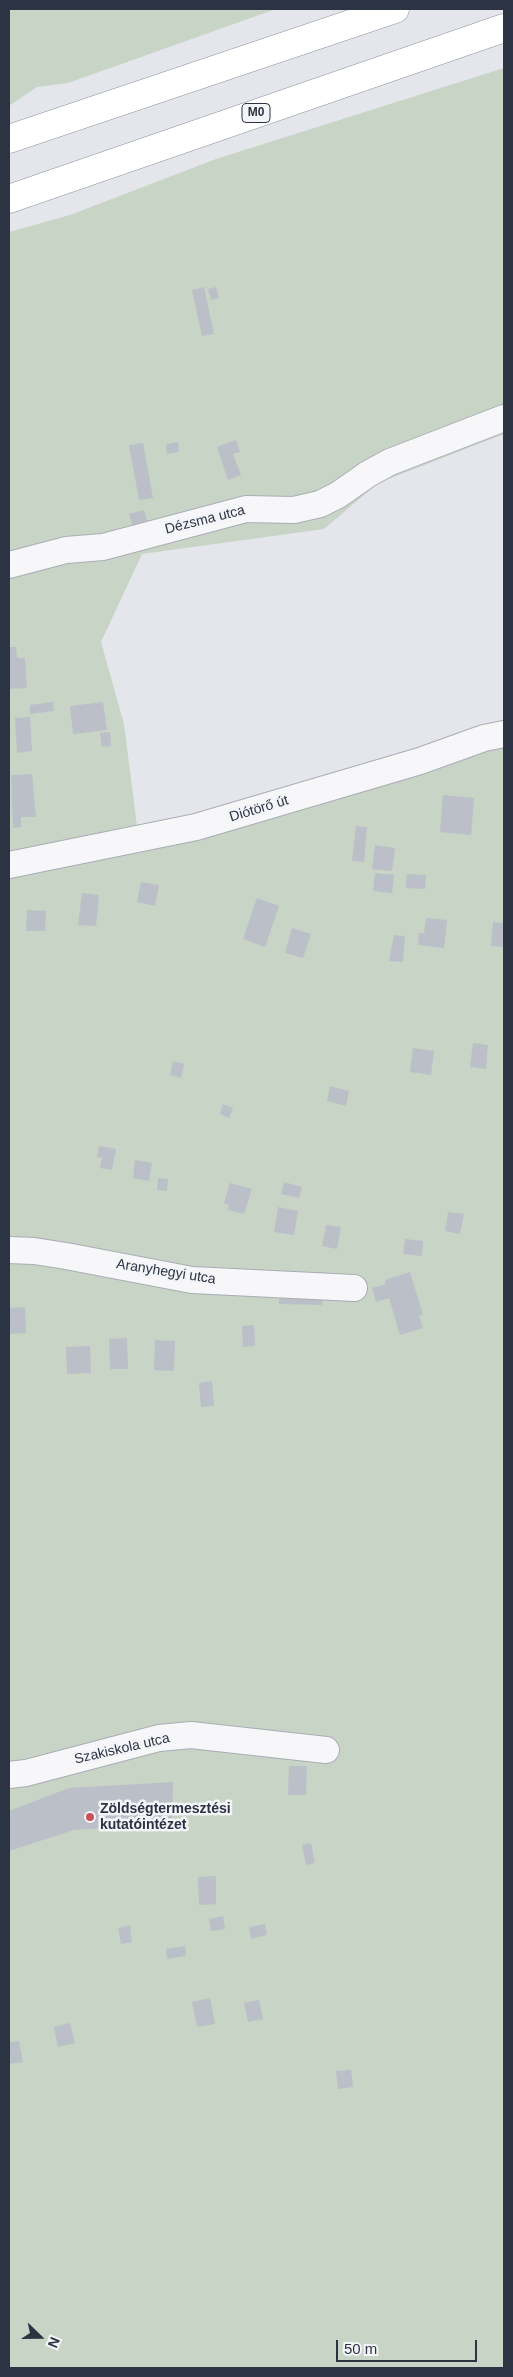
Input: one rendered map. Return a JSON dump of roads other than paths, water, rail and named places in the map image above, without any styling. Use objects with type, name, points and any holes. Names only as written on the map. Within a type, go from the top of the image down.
[{"type":"highway","points":[[9,140],[396,9]]},
{"type":"highway","name":"M0","points":[[9,199],[504,28]]},
{"type":"street","name":"Dézsma utca","points":[[9,565],[66,550],[103,548],[246,509],[294,510],[320,504],[338,495],[368,474],[390,462],[504,418]]},
{"type":"street","name":"Diótörő út","points":[[9,864],[196,827],[420,761],[484,738],[504,734]]},
{"type":"street","name":"Aranyhegyi utca","points":[[9,1250],[34,1251],[66,1256],[192,1280],[354,1288]]},
{"type":"street","name":"Szakiskola utca","points":[[9,1775],[26,1773],[159,1738],[190,1735],[326,1750]]},
{"type":"place","name":"Zöldségtermesztési kutatóintézet","points":[[90,1817]]}]
